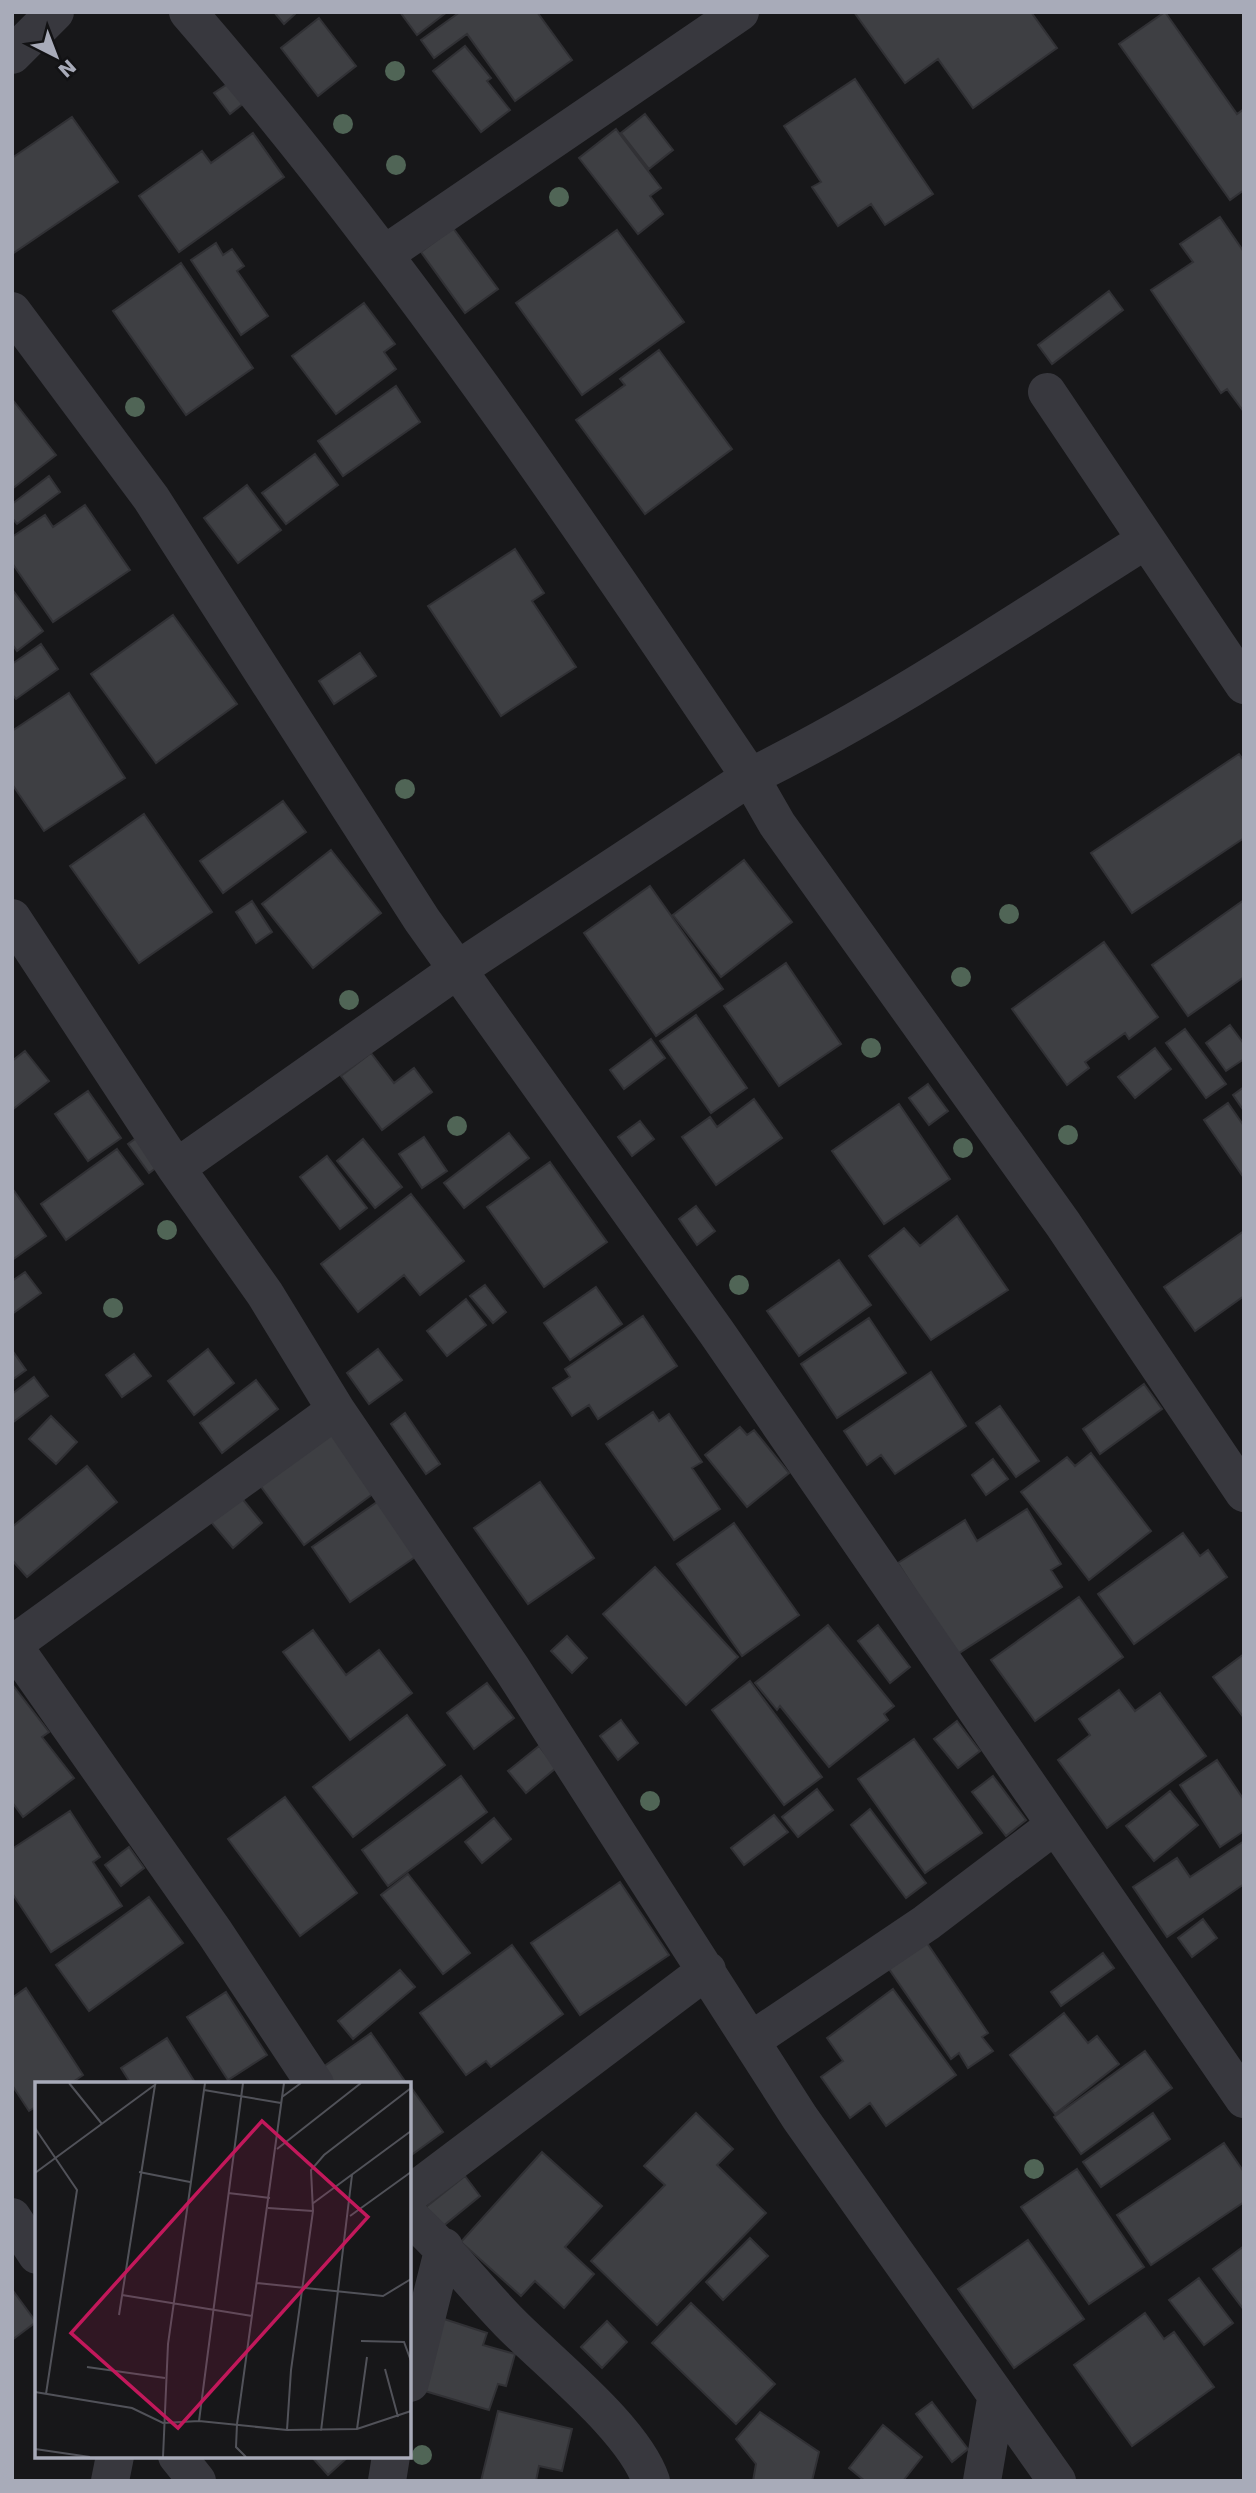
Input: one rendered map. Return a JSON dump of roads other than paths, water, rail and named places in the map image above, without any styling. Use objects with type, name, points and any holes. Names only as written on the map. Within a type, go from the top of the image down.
[{"type":"street","points":[[12,55],[55,12]]},
{"type":"street","points":[[188,12],[258,93],[385,254],[560,494],[750,777],[777,824],[1063,1224],[1244,1493]]},
{"type":"street","points":[[385,254],[740,12]]},
{"type":"street","points":[[12,311],[150,498],[457,970],[725,1344],[1244,2099]]},
{"type":"street","points":[[1047,392],[1244,685]]},
{"type":"street","points":[[176,1168],[457,970],[750,777],[798,753],[949,665],[1146,540]]},
{"type":"street","points":[[12,918],[176,1168],[265,1294],[336,1410],[512,1669],[707,1969],[800,2118],[996,2399],[1057,2481]]},
{"type":"street","points":[[314,2082],[215,1933],[12,1645],[336,1410]]},
{"type":"street","points":[[752,2040],[926,1923],[1054,1826]]},
{"type":"street","points":[[411,2193],[707,1969]]},
{"type":"street","points":[[12,2217],[35,2252]]},
{"type":"street","points":[[411,2218],[444,2247],[507,2320],[612,2423],[646,2466],[651,2481]]},
{"type":"street","points":[[411,2379],[444,2247]]},
{"type":"street","points":[[982,2481],[996,2399]]},
{"type":"street","points":[[110,2481],[115,2458]]},
{"type":"street","points":[[179,2458],[197,2481]]},
{"type":"street","points":[[387,2481],[391,2458]]}]
